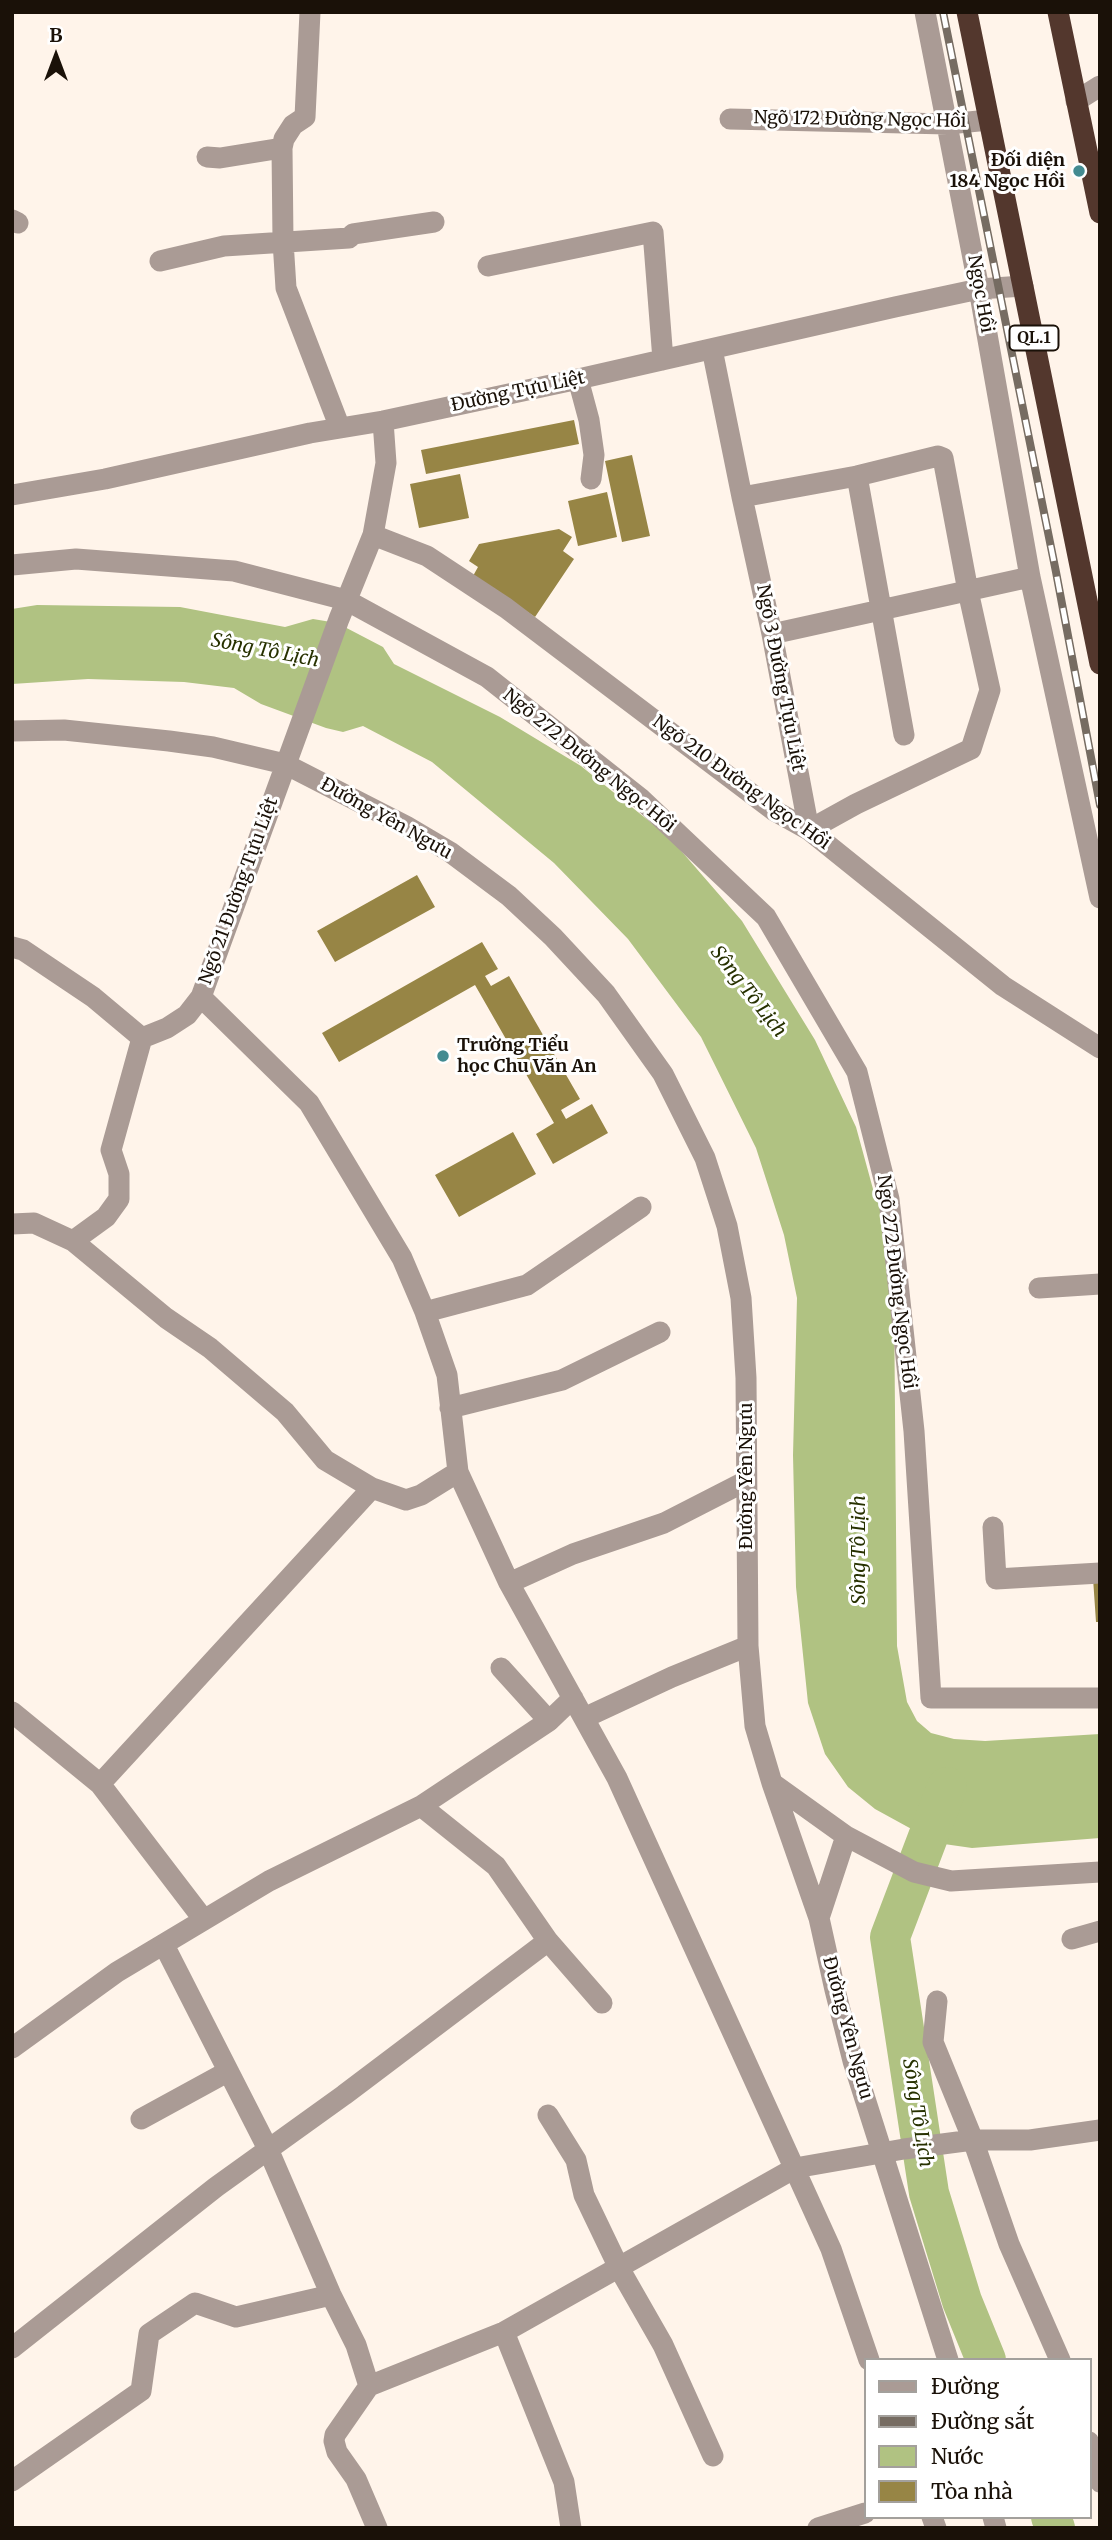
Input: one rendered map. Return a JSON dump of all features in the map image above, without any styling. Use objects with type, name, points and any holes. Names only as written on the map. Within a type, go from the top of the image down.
[{"type":"highway","name":"QL.1","points":[[967,12],[1100,664]]},
{"type":"highway","points":[[1058,12],[1100,214]]},
{"type":"street","points":[[310,12],[305,117],[293,124],[282,148],[286,288],[340,428]]},
{"type":"street","name":"Ngọc Hồi","points":[[925,12],[979,289],[1030,577],[1100,898]]},
{"type":"street","points":[[1100,86],[1078,110],[1093,154],[1100,160]]},
{"type":"street","name":"Ngõ 172 Đường Ngọc Hồi","points":[[730,119],[948,124],[989,120]]},
{"type":"street","points":[[207,157],[220,158],[282,148]]},
{"type":"street","points":[[160,261],[224,246],[349,238],[353,234],[434,222]]},
{"type":"street","points":[[488,267],[653,232],[663,360]]},
{"type":"street","name":"Đường Tựu Liệt","points":[[12,495],[105,480],[383,421],[979,289],[1023,286]]},
{"type":"street","name":"Ngõ 3 Đường Tựu Liệt","points":[[712,349],[810,830]]},
{"type":"street","points":[[578,379],[589,420],[594,455],[591,480]]},
{"type":"street","points":[[12,565],[76,559],[234,571],[343,610],[373,535],[386,463],[383,421]]},
{"type":"street","points":[[742,497],[857,476],[938,456],[943,458],[990,690],[971,749],[856,804],[810,830]]},
{"type":"street","points":[[857,476],[904,735]]},
{"type":"street","name":"Ngõ 210 Đường Ngọc Hồi","points":[[373,535],[427,556],[506,608],[773,810],[810,830],[1003,986],[1100,1048]]},
{"type":"street","points":[[772,634],[1030,577]]},
{"type":"street","name":"Ngõ 21 Đường Tựu Liệt","points":[[142,1038],[167,1028],[187,1015],[201,997],[343,610]]},
{"type":"street","name":"Ngõ 272 Đường Ngọc Hồi","points":[[343,610],[487,677],[639,798],[766,917],[857,1072],[889,1199],[914,1431],[930,1698],[1100,1698]]},
{"type":"street","name":"Đường Yên Ngưu","points":[[12,731],[64,730],[169,741],[213,747],[285,764],[406,826],[450,852],[509,896],[553,937],[606,994],[663,1074],[705,1158],[729,1238],[741,1298],[746,1378],[748,1646],[755,1726],[819,1918],[841,2014],[881,2152],[947,2358]]},
{"type":"street","points":[[12,947],[23,950],[93,997],[142,1038],[111,1150],[120,1174],[120,1199],[106,1217],[73,1241]]},
{"type":"street","points":[[201,997],[309,1103],[402,1258],[447,1375],[458,1472],[509,1583],[617,1778],[831,2249],[868,2358]]},
{"type":"street","points":[[425,1312],[527,1285],[641,1208]]},
{"type":"street","points":[[12,1224],[34,1223],[73,1241],[166,1318],[210,1348],[275,1404],[325,1460],[372,1488],[406,1500],[421,1495],[458,1472]]},
{"type":"street","points":[[1039,1288],[1100,1284]]},
{"type":"street","points":[[450,1408],[562,1380],[660,1332]]},
{"type":"street","points":[[509,1583],[573,1554],[664,1523],[746,1481]]},
{"type":"street","points":[[100,1784],[372,1488]]},
{"type":"street","points":[[993,1527],[996,1580],[1100,1573]]},
{"type":"street","points":[[584,1718],[672,1677],[748,1646]]},
{"type":"street","points":[[501,1668],[549,1721]]},
{"type":"street","points":[[12,2048],[117,1972],[269,1881],[421,1805],[549,1721],[573,1698]]},
{"type":"street","points":[[12,1712],[100,1784],[204,1920]]},
{"type":"street","points":[[772,1783],[846,1836],[914,1872],[951,1881],[1100,1872]]},
{"type":"street","points":[[421,1805],[496,1866],[548,1941],[602,2003]]},
{"type":"street","points":[[819,1918],[846,1836]]},
{"type":"street","points":[[1072,1940],[1100,1931]]},
{"type":"street","points":[[12,2348],[216,2187],[548,1941]]},
{"type":"street","points":[[164,1945],[268,2149],[331,2295],[356,2345],[369,2386]]},
{"type":"street","points":[[937,2001],[933,2042],[963,2142],[1059,2358]]},
{"type":"street","points":[[141,2119],[228,2072]]},
{"type":"street","points":[[548,2115],[576,2160],[584,2195],[619,2268],[663,2345],[713,2456]]},
{"type":"street","points":[[377,2528],[356,2479],[337,2452],[334,2441],[335,2435],[369,2386],[504,2332],[795,2168],[904,2149],[963,2142],[1030,2140],[1100,2130]]},
{"type":"street","points":[[12,2481],[141,2391],[149,2334],[195,2303],[236,2317],[331,2295]]},
{"type":"street","points":[[504,2332],[564,2482],[571,2528]]},
{"type":"street","points":[[1091,2449],[1100,2482]]},
{"type":"street","points":[[818,2528],[864,2513]]},
{"type":"water","points":[[37,605],[180,607],[285,627],[313,619],[337,623],[383,647],[394,664],[500,717],[581,766],[670,838],[742,921],[815,1040],[856,1127],[873,1189],[885,1219],[894,1295],[897,1646],[907,1702],[917,1721],[931,1733],[954,1739],[985,1741],[1100,1734],[1100,1838],[972,1848],[937,1843],[875,1809],[848,1787],[825,1754],[808,1703],[796,1587],[793,1455],[797,1298],[784,1235],[756,1148],[701,1037],[628,939],[554,863],[432,762],[363,726],[343,732],[326,728],[261,704],[234,688],[184,682],[88,679],[12,684],[12,609]]},
{"type":"building","points":[[574,420],[579,444],[426,474],[421,450]]},
{"type":"building","points":[[632,455],[650,536],[622,542],[605,461]]},
{"type":"building","points":[[460,474],[469,518],[419,528],[410,484]]},
{"type":"building","points":[[607,492],[617,537],[578,546],[568,501]]},
{"type":"building","points":[[559,529],[572,537],[563,551],[574,559],[535,617],[473,576],[478,567],[469,561],[479,544]]},
{"type":"building","points":[[417,875],[435,907],[335,962],[317,931]]},
{"type":"building","points":[[482,942],[498,969],[485,976],[491,986],[509,976],[580,1099],[561,1110],[566,1119],[592,1104],[608,1133],[553,1164],[536,1134],[554,1123],[475,985],[339,1062],[322,1033]]},
{"type":"building","points":[[513,1132],[536,1174],[459,1217],[435,1175]]},
{"type":"building","points":[[1093,1578],[1100,1578],[1100,1622],[1096,1622]]},
{"type":"waterway","name":"Sông Tô Lịch","points":[[947,1787],[890,1937],[929,2193],[962,2301],[985,2358]]},
{"type":"waterway","name":"Sông Tô Lịch","points":[[1052,2519],[1055,2528]]},
{"type":"railway","points":[[943,12],[1100,805]]},
{"type":"place","name":"Đối diện 184 Ngọc Hồi","points":[[1079,171]]},
{"type":"place","name":"Trường Tiểu học Chu Văn An","points":[[443,1056]]}]
